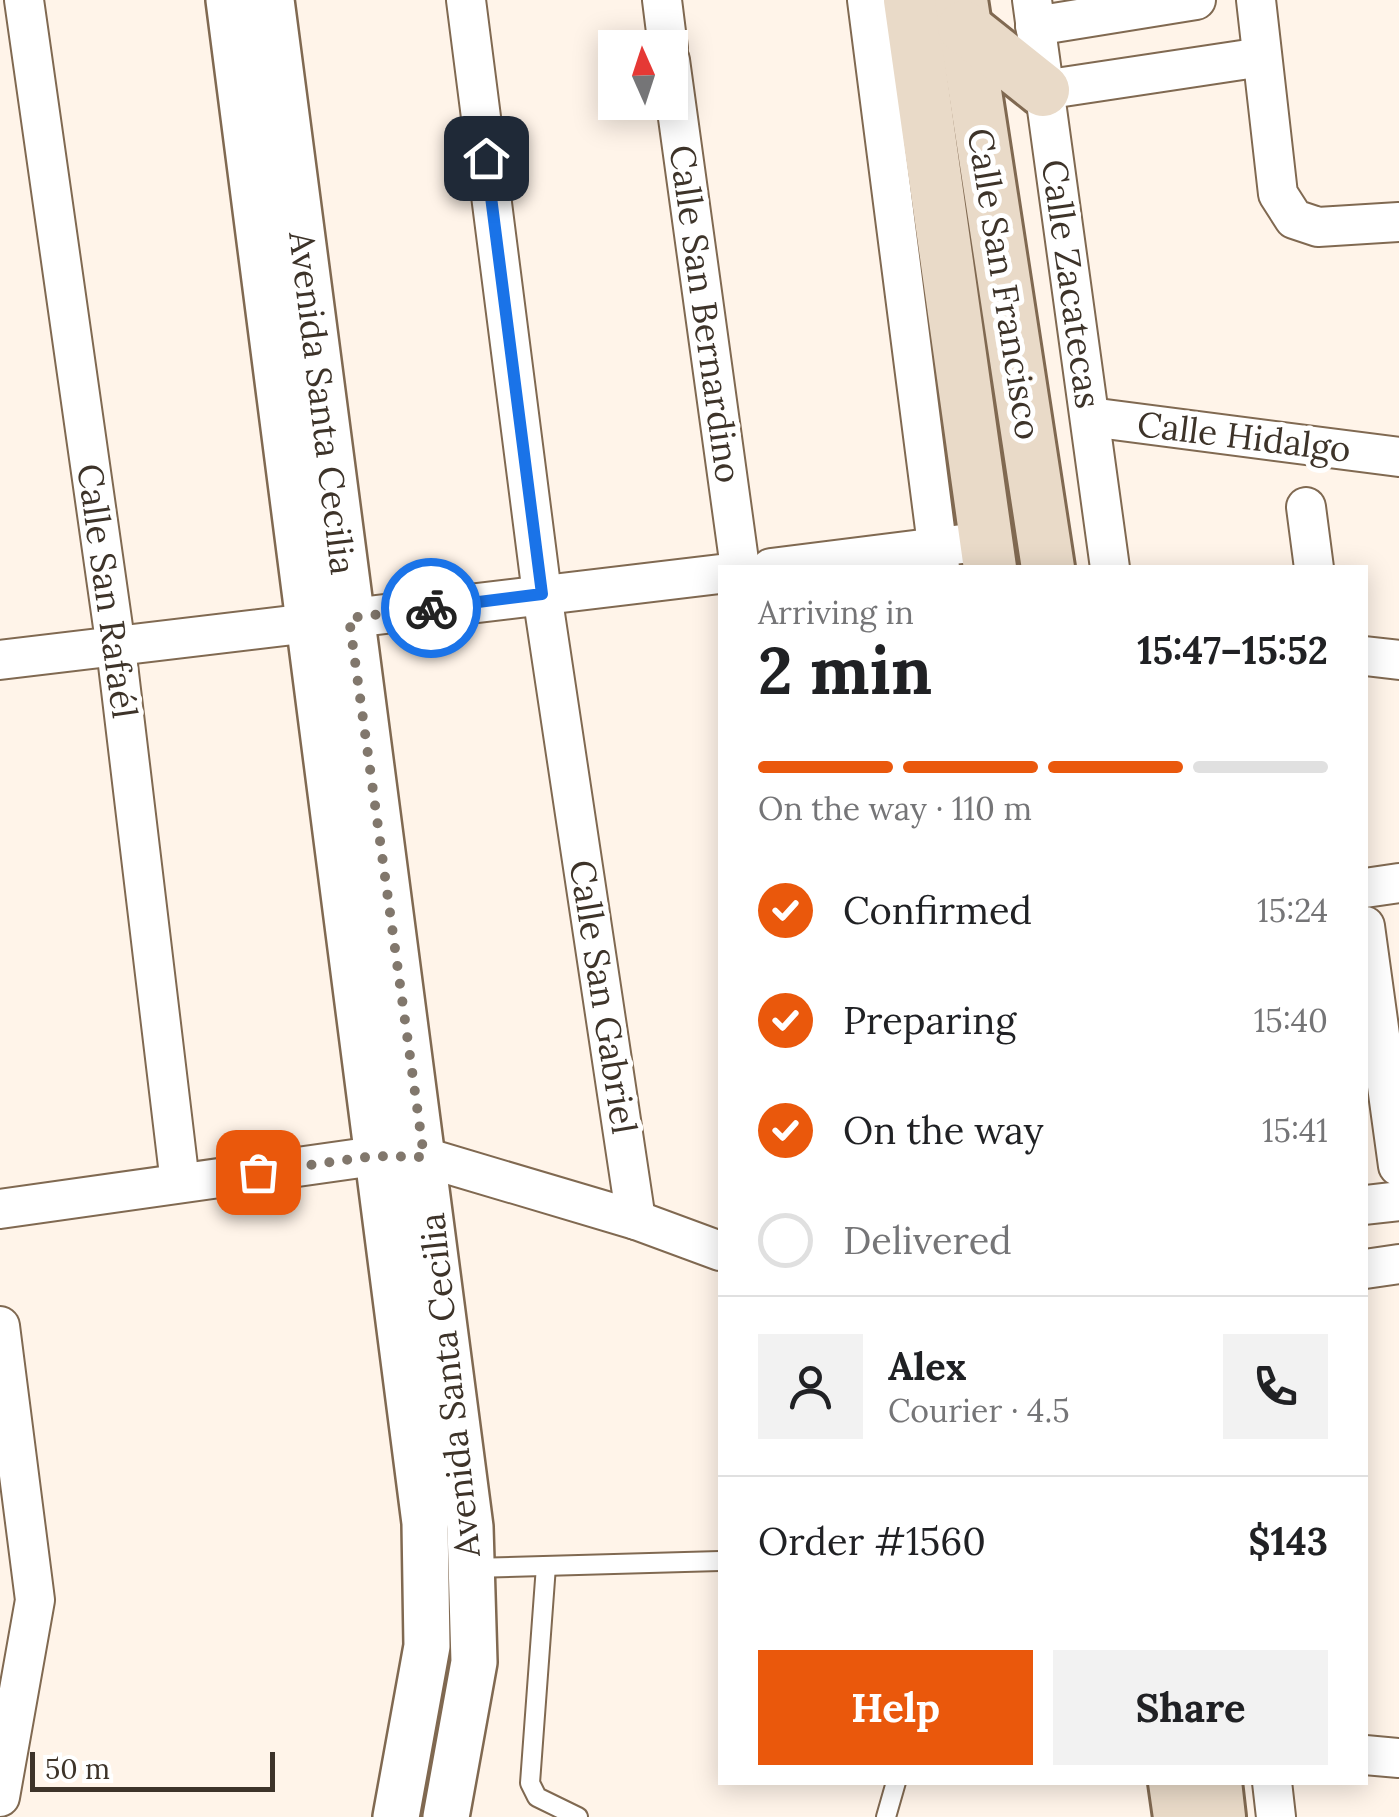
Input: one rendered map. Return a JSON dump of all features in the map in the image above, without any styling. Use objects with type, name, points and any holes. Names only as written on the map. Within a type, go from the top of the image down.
[{"type":"main road","name":"Calle San Francisco","points":[[910,0],[942,398],[963,556]]},
{"type":"main road","name":"Calle San Francisco","points":[[962,13],[1048,565]]},
{"type":"main road","points":[[962,13],[1043,90]]},
{"type":"main road","points":[[1176,1785],[1180,1817]]},
{"type":"main road","points":[[1215,1785],[1219,1817]]},
{"type":"street","name":"Calle San Rafaél","points":[[24,0],[116,648],[180,1183]]},
{"type":"street","name":"Avenida Santa Cecilia","points":[[229,0],[327,621],[424,1157],[472,1568],[474,1662],[446,1817]]},
{"type":"street","name":"Avenida Santa Cecilia","points":[[271,0],[375,1156],[426,1523],[427,1646],[396,1817]]},
{"type":"street","name":"Calle San Gabriel","points":[[466,0],[542,594],[636,1220]]},
{"type":"street","points":[[662,0],[666,30]]},
{"type":"street","name":"Calle San Francisco","points":[[867,0],[942,398]]},
{"type":"street","points":[[1034,13],[1196,0]]},
{"type":"street","points":[[1256,0],[1278,194],[1294,219],[1318,227],[1399,222]]},
{"type":"street","name":"Calle Zacatecas","points":[[1034,13],[1110,565]]},
{"type":"street","points":[[1043,90],[1262,57]]},
{"type":"street","name":"Calle San Bernardino","points":[[678,120],[740,565]]},
{"type":"street","name":"Calle Hidalgo","points":[[1090,417],[1399,456]]},
{"type":"street","points":[[1306,507],[1314,565]]},
{"type":"street","points":[[818,565],[963,556]]},
{"type":"street","points":[[0,660],[718,574]]},
{"type":"street","points":[[1368,656],[1399,660]]},
{"type":"street","points":[[1368,888],[1399,884]]},
{"type":"street","points":[[1368,942],[1393,1080],[1398,1166]]},
{"type":"street","points":[[0,1209],[375,1156],[424,1157],[636,1220],[718,1251]]},
{"type":"street","points":[[1368,1205],[1399,1201]]},
{"type":"street","points":[[1368,1268],[1399,1264]]},
{"type":"street","points":[[0,1326],[35,1600],[0,1797]]},
{"type":"street","points":[[1368,1755],[1399,1758]]},
{"type":"street","points":[[1272,1785],[1276,1817]]},
{"type":"lane","points":[[472,1568],[718,1561]]},
{"type":"lane","points":[[546,1566],[530,1783],[537,1797],[578,1817]]},
{"type":"lane","points":[[886,1817],[895,1785]]},
{"type":"way so far","points":[[258,1172],[375,1156],[424,1157],[349,618],[431,608]]},
{"type":"route","points":[[431,608],[542,594],[486,158]]}]
